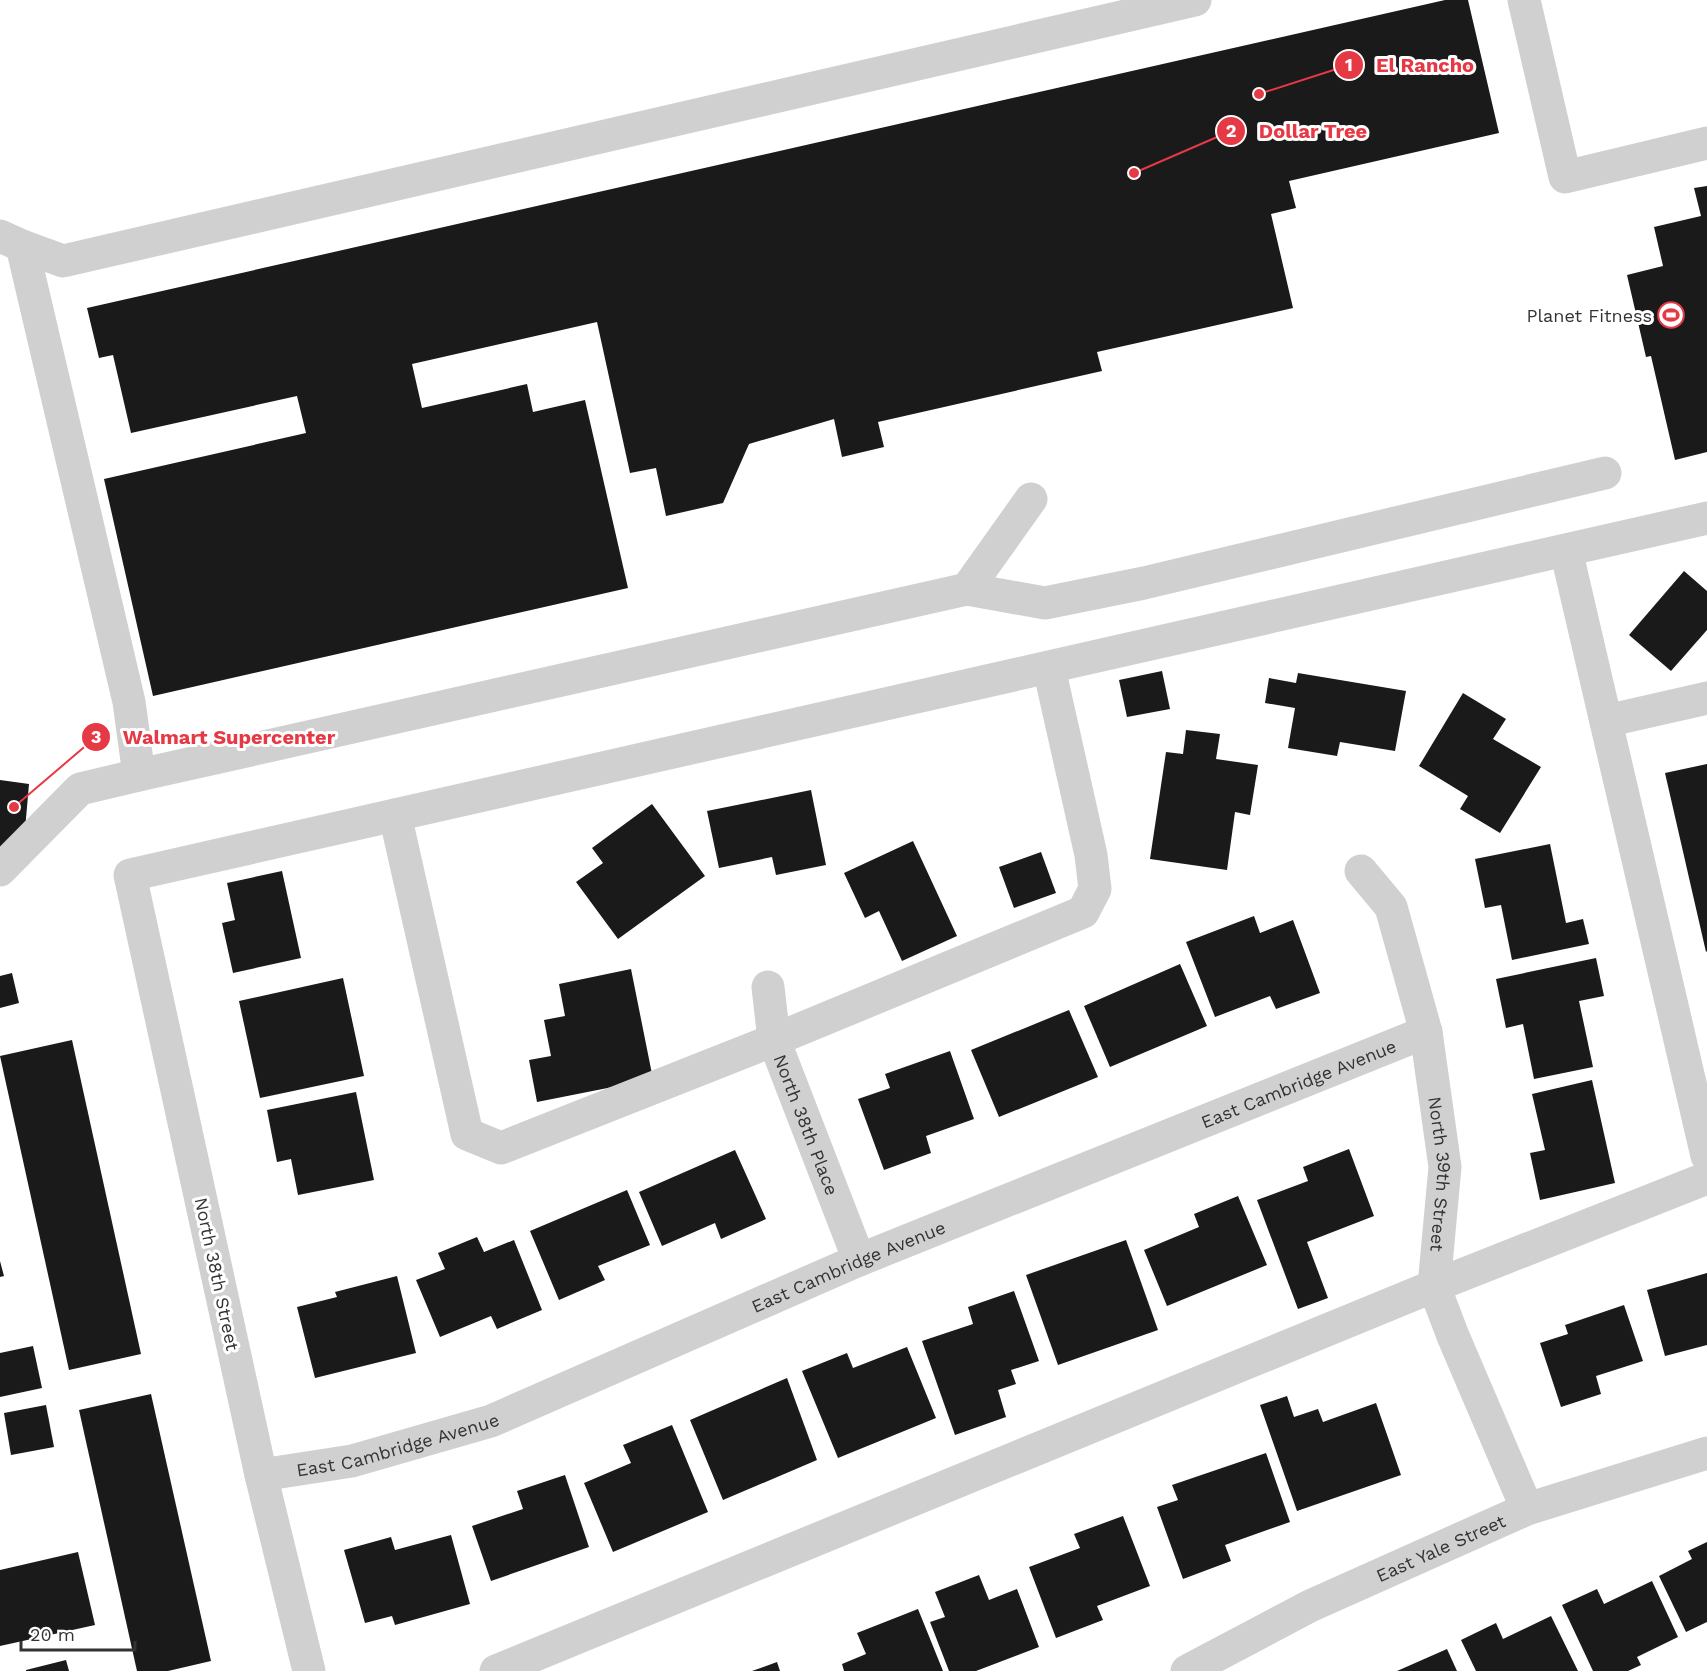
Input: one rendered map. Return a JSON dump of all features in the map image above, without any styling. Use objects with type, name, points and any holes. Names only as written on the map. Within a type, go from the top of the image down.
[{"type":"street","points":[[11,241],[63,261],[1195,0]]},
{"type":"street","points":[[1524,0],[1565,177],[1707,143]]},
{"type":"street","points":[[11,241],[129,702],[139,775]]},
{"type":"street","points":[[0,870],[80,789],[967,589],[1045,603],[1144,584],[1605,473]]},
{"type":"street","points":[[967,589],[1031,499]]},
{"type":"street","points":[[1049,668],[1091,855],[1095,889],[1083,912],[774,1040],[501,1148],[467,1134],[395,815],[1707,518]]},
{"type":"street","points":[[1566,550],[1707,1156]]},
{"type":"street","points":[[1606,722],[1707,698]]},
{"type":"street","name":"North 38th Street","points":[[309,1671],[261,1475],[130,875],[395,815]]},
{"type":"street","name":"North 39th Street","points":[[1361,871],[1391,907],[1426,1032],[1445,1167],[1434,1286],[1527,1509]]},
{"type":"street","name":"North 38th Place","points":[[768,987],[774,1040],[859,1260]]},
{"type":"street","name":"East Cambridge Avenue","points":[[261,1475],[352,1461],[491,1421],[859,1260],[1426,1032]]},
{"type":"street","points":[[496,1671],[1434,1286],[1707,1178]]},
{"type":"street","name":"East Yale Street","points":[[1187,1671],[1310,1606],[1527,1509],[1707,1453]]},
{"type":"building","points":[[1445,0],[1468,0],[1499,133],[1289,181],[1296,208],[1271,214],[1293,308],[1097,352],[1102,371],[878,422],[884,447],[842,457],[834,419],[749,444],[723,503],[666,516],[656,468],[630,473],[597,322],[412,364],[422,408],[527,384],[533,412],[585,400],[628,588],[153,696],[104,479],[306,433],[297,396],[131,433],[113,355],[99,358],[87,308]]},
{"type":"building","name":"Planet Fitness","points":[[1707,186],[1707,452],[1675,460],[1651,356],[1646,357],[1627,275],[1663,266],[1654,227],[1701,216],[1694,188]]},
{"type":"building","points":[[1684,571],[1707,591],[1707,630],[1671,671],[1629,635]]},
{"type":"building","points":[[1162,671],[1170,709],[1127,717],[1119,680]]},
{"type":"building","points":[[1298,673],[1406,691],[1395,751],[1340,742],[1337,756],[1288,748],[1295,708],[1265,703],[1269,678],[1296,683]]},
{"type":"building","points":[[1463,693],[1506,719],[1493,739],[1541,767],[1500,833],[1460,809],[1468,796],[1419,766]]},
{"type":"building","points":[[1186,730],[1220,734],[1216,759],[1258,765],[1250,815],[1235,812],[1227,870],[1150,859],[1166,752],[1183,754]]},
{"type":"building","points":[[1707,764],[1707,951],[1706,952],[1665,773]]},
{"type":"building","points":[[0,780],[29,784],[25,830],[0,853]]},
{"type":"building","points":[[811,790],[826,865],[776,875],[772,857],[719,868],[707,811]]},
{"type":"building","points":[[652,804],[705,876],[618,939],[576,882],[603,863],[592,848]]},
{"type":"building","points":[[913,841],[957,936],[902,961],[879,911],[865,918],[844,873]]},
{"type":"building","points":[[1550,844],[1566,923],[1583,919],[1589,944],[1512,960],[1501,905],[1485,908],[1475,859]]},
{"type":"building","points":[[1041,852],[1056,893],[1014,908],[999,867]]},
{"type":"building","points":[[282,871],[301,958],[233,973],[222,923],[235,920],[227,883]]},
{"type":"building","points":[[1254,916],[1260,933],[1293,920],[1320,993],[1276,1009],[1270,996],[1215,1017],[1186,942]]},
{"type":"building","points":[[1596,958],[1604,996],[1579,1001],[1593,1067],[1534,1079],[1523,1024],[1506,1028],[1496,979]]},
{"type":"building","points":[[1180,964],[1207,1026],[1110,1067],[1084,1006]]},
{"type":"building","points":[[631,969],[653,1079],[537,1102],[529,1060],[551,1056],[544,1020],[565,1016],[559,984]]},
{"type":"building","points":[[12,973],[19,1003],[0,1008],[0,976]]},
{"type":"building","points":[[343,978],[364,1076],[260,1098],[239,1001]]},
{"type":"building","points":[[1069,1010],[1098,1077],[999,1117],[971,1050]]},
{"type":"building","points":[[72,1040],[141,1354],[69,1370],[0,1056]]},
{"type":"building","points":[[950,1051],[974,1119],[926,1136],[931,1153],[884,1170],[858,1099],[890,1088],[885,1074]]},
{"type":"building","points":[[1592,1080],[1615,1183],[1540,1200],[1530,1153],[1545,1150],[1532,1094]]},
{"type":"building","points":[[356,1092],[374,1180],[298,1195],[291,1159],[277,1162],[267,1110]]},
{"type":"building","points":[[1349,1149],[1374,1216],[1307,1242],[1328,1298],[1298,1309],[1257,1200],[1308,1181],[1303,1167]]},
{"type":"building","points":[[735,1150],[766,1219],[721,1239],[715,1223],[662,1246],[639,1192]]},
{"type":"building","points":[[627,1190],[650,1245],[598,1266],[605,1280],[559,1300],[530,1231]]},
{"type":"building","points":[[1238,1196],[1267,1265],[1167,1306],[1144,1250],[1199,1227],[1194,1214]]},
{"type":"building","points":[[477,1237],[484,1252],[514,1240],[542,1310],[497,1329],[491,1316],[440,1337],[416,1280],[445,1269],[438,1253]]},
{"type":"building","points":[[1126,1240],[1158,1330],[1058,1365],[1026,1275]]},
{"type":"building","points":[[0,1261],[4,1276],[0,1277]]},
{"type":"building","points":[[1707,1273],[1707,1345],[1665,1356],[1647,1290]]},
{"type":"building","points":[[397,1276],[416,1353],[315,1378],[297,1307],[337,1297],[335,1292]]},
{"type":"building","points":[[1014,1291],[1039,1361],[1011,1370],[1016,1384],[998,1390],[1006,1417],[955,1435],[922,1341],[973,1324],[968,1307]]},
{"type":"building","points":[[1624,1305],[1643,1361],[1596,1376],[1601,1394],[1561,1407],[1540,1343],[1568,1334],[1565,1325]]},
{"type":"building","points":[[33,1346],[42,1388],[0,1397],[0,1353]]},
{"type":"building","points":[[907,1347],[936,1418],[838,1458],[802,1371],[847,1353],[853,1368]]},
{"type":"building","points":[[787,1378],[817,1460],[723,1500],[690,1420]]},
{"type":"building","points":[[151,1394],[211,1661],[168,1671],[137,1671],[79,1410]]},
{"type":"building","points":[[1287,1396],[1294,1417],[1318,1409],[1323,1422],[1376,1403],[1401,1475],[1297,1511],[1260,1405]]},
{"type":"building","points":[[46,1405],[54,1447],[11,1455],[4,1413]]},
{"type":"building","points":[[672,1425],[708,1512],[613,1552],[584,1483],[631,1463],[623,1445]]},
{"type":"building","points":[[1266,1453],[1290,1522],[1225,1545],[1231,1561],[1183,1579],[1157,1507],[1178,1500],[1172,1485]]},
{"type":"building","points":[[565,1475],[589,1547],[491,1581],[472,1526],[523,1509],[517,1491]]},
{"type":"building","points":[[1123,1516],[1150,1586],[1097,1606],[1103,1620],[1056,1638],[1029,1567],[1080,1548],[1074,1534]]},
{"type":"building","points":[[451,1535],[470,1604],[395,1625],[392,1616],[365,1623],[344,1550],[391,1537],[395,1550]]},
{"type":"building","points":[[1707,1542],[1707,1622],[1686,1632],[1659,1576],[1692,1559],[1688,1551]]},
{"type":"building","points":[[78,1552],[95,1625],[0,1646],[0,1570]]},
{"type":"building","points":[[979,1575],[989,1600],[1017,1589],[1039,1647],[976,1671],[949,1671],[930,1622],[945,1617],[935,1592]]},
{"type":"building","points":[[1652,1581],[1678,1637],[1637,1657],[1641,1665],[1628,1671],[1593,1671],[1562,1605],[1597,1589],[1604,1604]]},
{"type":"building","points":[[918,1609],[943,1671],[844,1671],[842,1664],[866,1654],[857,1633]]},
{"type":"building","points":[[1551,1616],[1578,1671],[1476,1671],[1461,1640],[1496,1623],[1503,1639]]},
{"type":"building","points":[[1447,1649],[1457,1671],[1397,1671]]},
{"type":"building","points":[[66,1660],[69,1671],[26,1671],[26,1670]]},
{"type":"building","points":[[777,1662],[780,1671],[752,1671]]},
{"type":"place","name":"El Rancho","points":[[1259,94]]},
{"type":"place","name":"Dollar Tree","points":[[1134,173]]},
{"type":"place","name":"Planet Fitness","points":[[1671,315]]},
{"type":"place","name":"Walmart Supercenter","points":[[14,807]]}]
